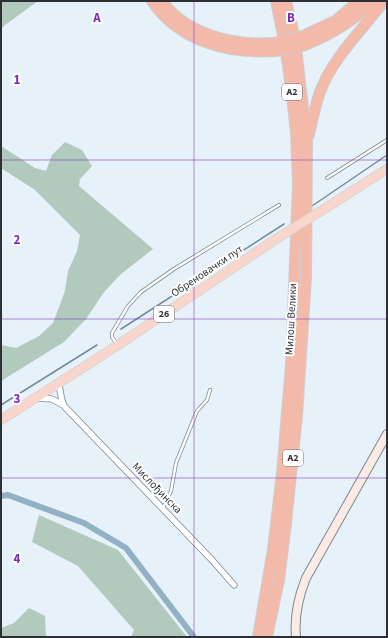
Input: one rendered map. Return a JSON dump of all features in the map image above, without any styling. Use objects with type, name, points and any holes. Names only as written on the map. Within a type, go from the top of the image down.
[{"type":"highway","points":[[152,1],[159,11],[187,34],[222,48],[246,51],[275,47],[290,40],[304,41],[331,34],[344,26],[373,1]]},
{"type":"highway","points":[[162,1],[175,15],[201,32],[248,44],[275,47]]},
{"type":"highway","name":"Милош Велики","points":[[258,637],[273,548],[282,473],[290,364],[298,184],[296,133],[291,88],[285,45],[276,1]]},
{"type":"highway","name":"Милош Велики","points":[[267,637],[275,604],[282,556],[297,416],[306,277],[308,142],[295,39],[286,1]]},
{"type":"highway","points":[[304,41],[335,21],[359,1]]},
{"type":"highway","points":[[308,142],[318,99],[328,75],[337,61],[384,1]]},
{"type":"main road","name":"Обреновачки пут","points":[[1,420],[118,345],[270,243],[387,170]]},
{"type":"main road","points":[[296,637],[296,613],[298,600],[306,578],[387,434]]},
{"type":"street","name":"Мислођинска","points":[[58,384],[60,387],[61,399],[65,407]]},
{"type":"street","name":"Мислођинска","points":[[35,398],[52,399],[65,407],[234,584]]},
{"type":"lane","points":[[327,178],[387,140]]},
{"type":"lane","points":[[118,345],[112,337],[112,333],[128,306],[140,292],[174,269],[279,205]]},
{"type":"lane","points":[[163,508],[171,491],[176,463],[197,411],[207,400],[210,390]]},
{"type":"green space","points":[[1,1],[38,1],[1,29]]},
{"type":"green space","points":[[65,142],[82,150],[92,166],[80,179],[79,186],[153,249],[121,274],[104,292],[86,319],[64,342],[1,381],[1,345],[16,348],[39,336],[53,323],[65,291],[68,271],[77,251],[80,235],[35,190],[1,168],[1,146],[35,168],[46,171],[52,155]]},
{"type":"green space","points":[[39,515],[118,550],[187,637],[131,637],[134,630],[78,566],[32,542]]},
{"type":"green space","points":[[29,608],[45,616],[46,637],[1,637],[1,628],[14,623]]},
{"type":"waterway","points":[[312,206],[387,155]]},
{"type":"waterway","points":[[121,329],[284,224]]},
{"type":"waterway","points":[[1,405],[97,345]]},
{"type":"waterway","points":[[1,496],[8,495],[84,523],[126,548],[194,637]]}]
